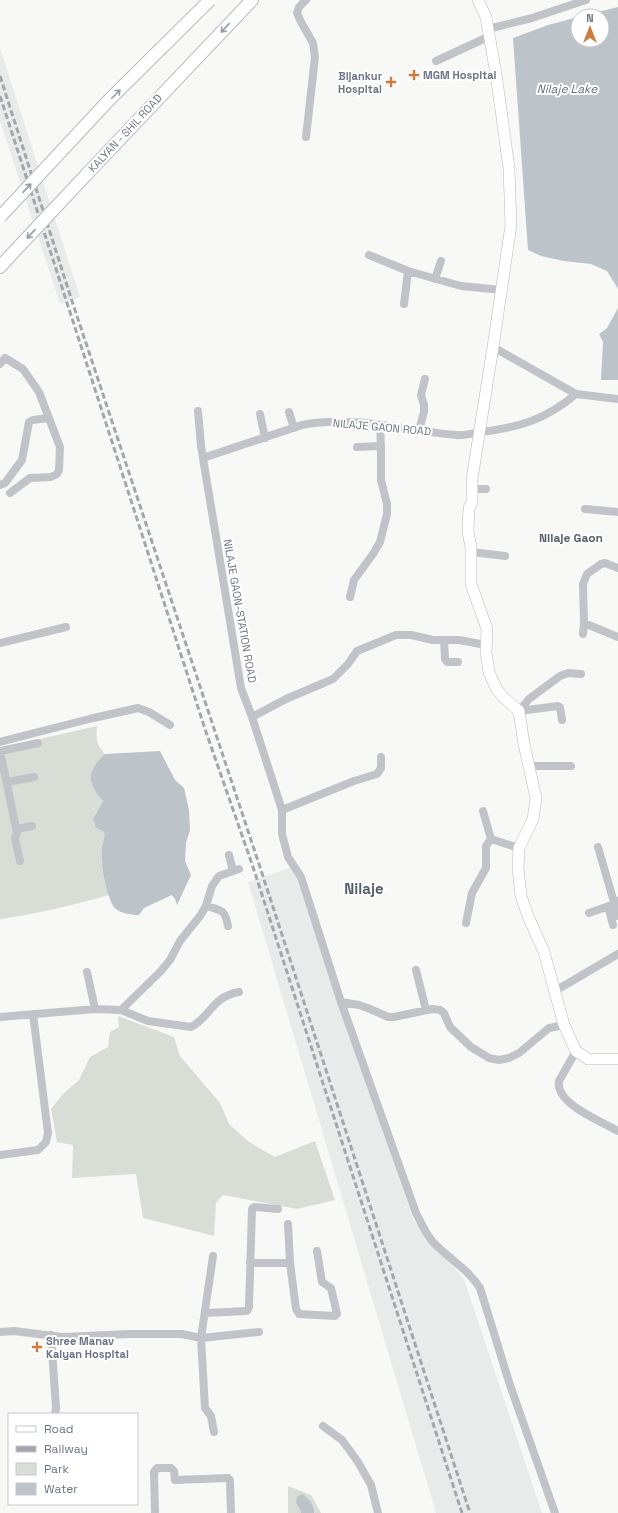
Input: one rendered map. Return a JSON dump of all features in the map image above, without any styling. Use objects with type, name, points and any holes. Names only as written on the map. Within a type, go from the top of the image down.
[{"type":"main road","points":[[0,217],[109,100],[210,0]]},
{"type":"main road","name":"KALYAN - SHIL ROAD","points":[[0,267],[252,0]]},
{"type":"street","points":[[306,0],[300,6],[297,13],[300,22],[313,43],[315,58],[306,137]]},
{"type":"street","points":[[478,0],[486,17],[489,33],[509,168],[511,225],[494,347],[478,433],[472,479],[468,532],[471,552],[472,584],[487,629],[486,645],[489,672],[498,690],[506,700],[519,711],[524,744],[536,798],[533,819],[519,848],[518,868],[521,896],[544,952],[564,1025],[576,1051],[588,1059],[618,1059]]},
{"type":"street","points":[[436,61],[489,33],[586,0]]},
{"type":"street","points":[[369,255],[408,271],[461,286],[502,290]]},
{"type":"street","points":[[435,279],[441,260]]},
{"type":"street","points":[[404,304],[408,271]]},
{"type":"street","points":[[494,347],[576,394],[618,399]]},
{"type":"street","points":[[2,358],[23,369],[39,392],[60,447],[59,470],[57,474],[51,477],[30,478],[10,493]]},
{"type":"street","points":[[419,430],[424,412],[421,394],[425,379]]},
{"type":"street","name":"NILAJE GAON ROAD","points":[[203,458],[315,422],[346,422],[380,425],[459,436],[505,429],[540,419],[576,394]]},
{"type":"street","name":"NILAJE GAON-STATION ROAD","points":[[198,411],[198,424],[203,458],[241,688],[282,810],[282,834],[288,857],[301,877],[341,1002],[416,1213],[433,1242],[472,1276],[480,1288],[524,1424],[555,1513]]},
{"type":"street","points":[[289,412],[294,428]]},
{"type":"street","points":[[260,414],[266,438]]},
{"type":"street","points":[[0,485],[5,483],[22,460],[29,422],[32,420],[49,418]]},
{"type":"street","points":[[350,597],[354,580],[380,542],[387,514],[387,504],[381,480],[380,425]]},
{"type":"street","points":[[357,447],[381,446]]},
{"type":"street","points":[[472,489],[486,489]]},
{"type":"street","points":[[585,509],[618,512]]},
{"type":"street","points":[[471,552],[505,556]]},
{"type":"street","points":[[583,634],[583,584],[587,574],[601,564],[605,563],[618,568]]},
{"type":"street","points":[[584,623],[618,637]]},
{"type":"street","points":[[0,643],[66,627]]},
{"type":"street","points":[[252,717],[333,679],[348,664],[356,651],[396,635],[404,634],[433,640],[459,640],[486,645]]},
{"type":"street","points":[[444,640],[445,659],[447,662],[458,662]]},
{"type":"street","points":[[519,711],[529,700],[560,676],[568,673],[581,674]]},
{"type":"street","points":[[519,711],[558,706],[560,707],[562,720]]},
{"type":"street","points":[[0,742],[138,708],[149,712],[170,725]]},
{"type":"street","points":[[20,861],[15,838],[16,829],[0,751],[38,743]]},
{"type":"street","points":[[282,810],[354,781],[377,774],[381,768],[381,757]]},
{"type":"street","points":[[530,766],[571,766]]},
{"type":"street","points":[[7,782],[34,777]]},
{"type":"street","points":[[483,811],[491,839]]},
{"type":"street","points":[[16,829],[32,826]]},
{"type":"street","points":[[491,839],[519,848]]},
{"type":"street","points":[[466,923],[472,892],[486,868],[486,846],[491,839]]},
{"type":"street","points":[[598,847],[618,916]]},
{"type":"street","points":[[121,1010],[160,972],[170,960],[180,941],[206,906],[212,886],[219,876],[236,870],[229,855]]},
{"type":"street","points":[[589,913],[614,903]]},
{"type":"street","points":[[613,925],[614,903]]},
{"type":"street","points":[[206,906],[223,911],[226,914],[228,926]]},
{"type":"street","points":[[555,991],[618,954]]},
{"type":"street","points":[[416,970],[426,1010]]},
{"type":"street","points":[[87,972],[95,1009]]},
{"type":"street","points":[[0,1017],[95,1009],[121,1010],[148,1021],[192,1027],[197,1024],[213,1005],[228,994],[239,992]]},
{"type":"street","points":[[341,1002],[370,1008],[388,1017],[432,1009],[440,1010],[444,1013],[450,1027],[471,1047],[489,1058],[499,1060],[509,1058],[519,1053],[549,1028],[564,1025]]},
{"type":"street","points":[[0,1155],[38,1150],[46,1142],[48,1133],[33,1014]]},
{"type":"street","points":[[576,1051],[559,1081],[559,1092],[570,1104],[618,1131]]},
{"type":"street","points":[[204,1313],[247,1310],[249,1307],[252,1209],[254,1207],[278,1209]]},
{"type":"street","points":[[288,1224],[290,1263],[296,1310],[299,1314],[335,1316],[337,1314],[331,1288],[322,1282],[317,1251]]},
{"type":"street","points":[[214,1256],[201,1338],[205,1408],[211,1416],[214,1432]]},
{"type":"street","points":[[250,1263],[290,1263]]},
{"type":"street","points":[[0,1332],[14,1331],[62,1337],[129,1334],[182,1334],[201,1338],[259,1332]]},
{"type":"street","points":[[51,1335],[55,1413]]},
{"type":"street","points":[[323,1426],[342,1440],[358,1462],[371,1486],[378,1513]]},
{"type":"street","points":[[155,1513],[154,1472],[157,1468],[171,1468],[174,1471],[175,1480],[228,1478],[230,1480],[230,1513]]},
{"type":"shaded area","points":[[0,48],[80,297],[60,304],[0,121]]},
{"type":"shaded area","points":[[293,867],[414,1221],[464,1279],[542,1513],[436,1513],[248,882]]},
{"type":"green space","points":[[97,726],[97,741],[105,754],[95,766],[91,777],[94,788],[103,801],[93,819],[96,828],[104,832],[101,858],[104,878],[109,895],[28,915],[0,919],[0,748]]},
{"type":"green space","points":[[118,1016],[174,1037],[180,1056],[220,1103],[229,1124],[249,1142],[275,1157],[315,1141],[335,1200],[297,1209],[223,1195],[216,1203],[214,1236],[143,1218],[136,1174],[72,1178],[73,1145],[57,1142],[51,1109],[63,1094],[79,1080],[90,1057],[108,1047],[110,1032],[119,1027]]},
{"type":"green space","points":[[288,1486],[311,1495],[321,1513],[288,1513]]},
{"type":"water","name":"Nilaje Lake","points":[[618,7],[618,289],[607,271],[591,264],[564,261],[541,256],[528,250],[513,38],[548,25],[570,19],[570,48],[610,48],[610,9]]},
{"type":"water","points":[[618,308],[618,380],[601,380],[603,342],[599,334],[607,328]]},
{"type":"water","points":[[160,751],[175,780],[184,788],[189,810],[190,830],[186,843],[185,861],[191,875],[177,905],[172,895],[144,908],[139,915],[127,914],[120,912],[115,908],[109,897],[101,853],[104,832],[96,828],[93,819],[103,801],[97,794],[91,782],[92,771],[105,754]]},
{"type":"water","points":[[302,1494],[311,1502],[314,1513],[301,1513],[296,1503],[297,1497]]},
{"type":"railway","points":[[0,76],[72,301],[259,864],[470,1513]]},
{"type":"railway","points":[[0,96],[206,732],[253,867],[462,1513]]},
{"type":"place","name":"MGM Hospital","points":[[414,75]]},
{"type":"place","name":"Bijankur Hospital","points":[[391,82]]},
{"type":"place","name":"Shree Manav Kalyan Hospital","points":[[37,1347]]},
{"type":"district","name":"Nilaje Gaon","points":[[571,538]]},
{"type":"district","name":"Nilaje","points":[[364,888]]}]
